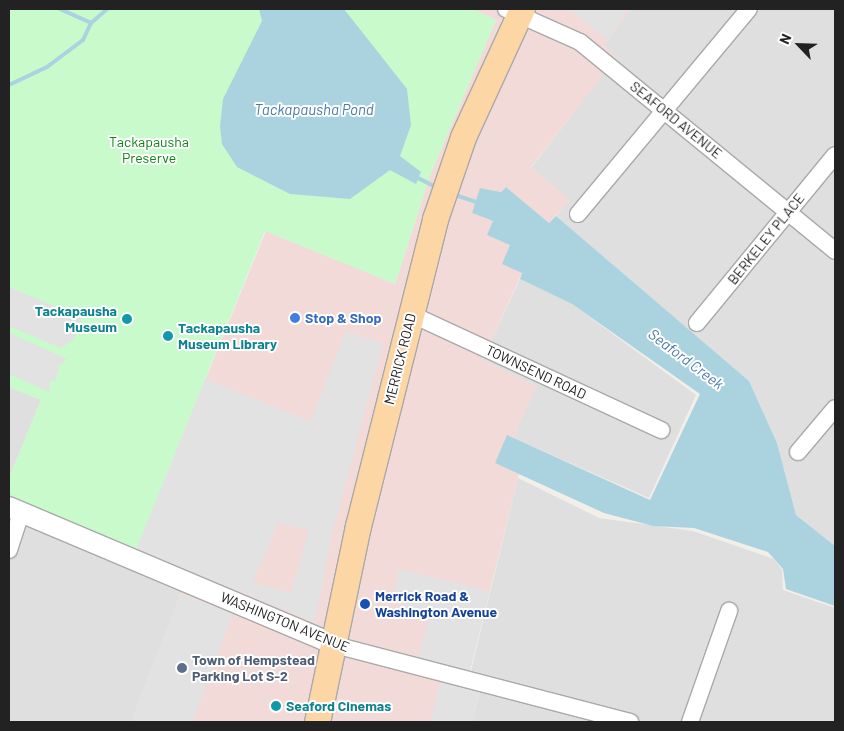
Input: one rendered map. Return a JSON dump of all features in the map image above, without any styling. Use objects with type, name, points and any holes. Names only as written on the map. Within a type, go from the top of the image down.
[{"type":"main road","name":"MERRICK ROAD","points":[[317,722],[335,644],[358,526],[435,219],[463,137],[515,11]]},
{"type":"street","points":[[578,214],[749,9]]},
{"type":"street","name":"SEAFORD AVENUE","points":[[515,11],[572,36],[835,251]]},
{"type":"street","name":"BERKELEY PLACE","points":[[697,322],[835,155]]},
{"type":"street","name":"TOWNSEND ROAD","points":[[411,314],[661,430]]},
{"type":"street","points":[[798,452],[835,408]]},
{"type":"street","points":[[9,550],[15,509]]},
{"type":"street","name":"WASHINGTON AVENUE","points":[[15,509],[335,644],[630,722]]},
{"type":"street","points":[[690,722],[728,611]]},
{"type":"shaded area","points":[[473,9],[629,9],[604,46],[617,57],[531,167],[570,200],[549,223],[506,187],[501,192],[481,188],[472,213],[493,221],[510,245],[522,273],[482,360],[537,386],[513,438],[507,436],[495,463],[519,474],[469,674],[472,722],[131,722],[189,572],[136,550],[266,231],[395,284],[431,173],[496,20]]},
{"type":"shaded area","points":[[569,9],[626,9],[608,40]]},
{"type":"shaded area","points":[[629,9],[835,9],[835,546],[796,515],[777,443],[749,381],[556,216],[569,200],[531,168],[616,57],[604,46]]},
{"type":"shaded area","points":[[520,279],[572,304],[696,395],[649,498],[513,438],[536,386],[482,360]]},
{"type":"shaded area","points":[[9,287],[82,318],[74,339],[61,348],[9,326]]},
{"type":"shaded area","points":[[346,331],[383,344],[332,534],[315,622],[136,550],[205,379],[310,421]],"holes":[[[278,523],[309,530],[291,593],[253,583]]]},
{"type":"shaded area","points":[[9,333],[67,359],[60,365],[55,382],[50,380],[50,392],[9,374]]},
{"type":"shaded area","points":[[9,387],[41,400],[9,478]]},
{"type":"shaded area","points":[[518,478],[599,518],[693,531],[774,559],[782,570],[783,590],[835,608],[835,722],[472,722],[481,687],[468,683]]},
{"type":"shaded area","points":[[9,499],[189,572],[131,722],[9,722]]},
{"type":"shaded area","points":[[399,569],[490,591],[469,674],[418,661],[430,613],[391,603]]},
{"type":"shaded area","name":"Town of Hempstead Parking Lot S-2","points":[[181,594],[233,614],[192,722],[131,722]]},
{"type":"shaded area","points":[[442,676],[481,686],[472,722],[430,722]]},
{"type":"green space","name":"Tackapausha Preserve","points":[[9,9],[473,9],[496,20],[431,173],[395,284],[265,231],[136,550],[9,499],[9,478],[41,400],[9,387]]},
{"type":"water","name":"Tackapausha Pond","points":[[259,9],[344,9],[407,89],[411,125],[400,156],[421,172],[416,184],[390,170],[350,199],[290,194],[237,167],[222,144],[220,126],[223,99],[262,21]]},
{"type":"water","points":[[506,187],[549,223],[556,216],[749,381],[777,443],[796,515],[835,546],[835,606],[786,589],[783,569],[768,552],[694,528],[653,526],[604,513],[495,463],[507,435],[650,500],[700,394],[572,304],[520,279],[522,273],[502,264],[510,245],[487,235],[493,221],[472,213],[480,188],[501,192]]},
{"type":"waterway","points":[[60,9],[91,23]]},
{"type":"waterway","name":"Seaford Creek","points":[[9,85],[47,67],[83,40],[91,23],[107,9]]},
{"type":"waterway","name":"Seaford Creek","points":[[416,177],[434,186]]},
{"type":"waterway","name":"Seaford Creek","points":[[458,196],[480,203]]},
{"type":"place","name":"Stop & Shop","points":[[295,318]]},
{"type":"place","name":"Tackapausha Museum","points":[[127,319]]},
{"type":"place","name":"Tackapausha Museum Library","points":[[168,336]]},
{"type":"place","name":"Merrick Road & Washington Avenue","points":[[365,604]]},
{"type":"place","name":"Town of Hempstead Parking Lot S-2","points":[[182,668]]},
{"type":"place","name":"Seaford Cinemas","points":[[276,706]]}]
